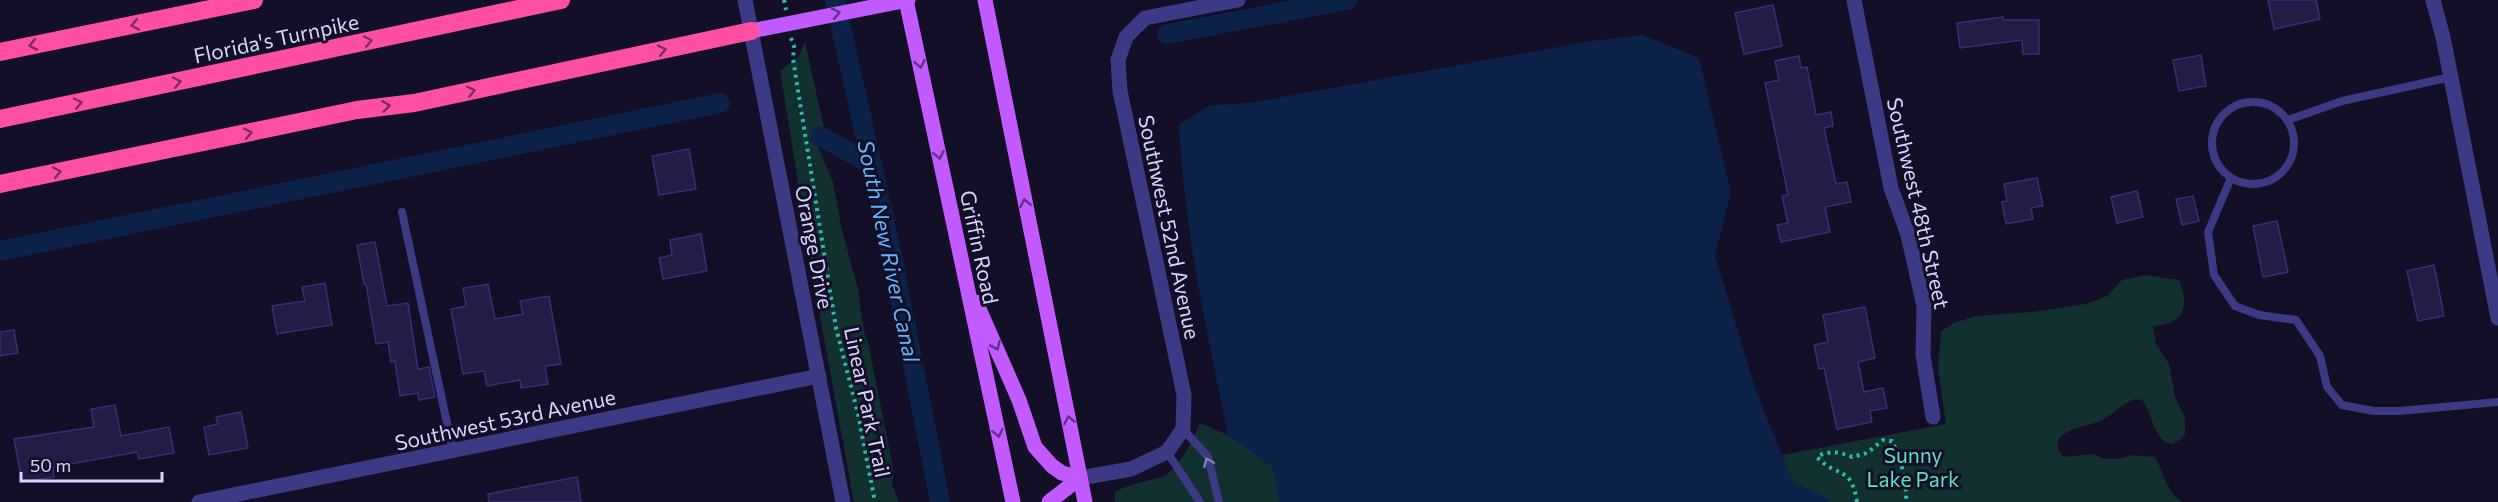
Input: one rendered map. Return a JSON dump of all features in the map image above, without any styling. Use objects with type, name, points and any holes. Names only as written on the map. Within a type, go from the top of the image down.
[{"type":"highway","name":"Florida's Turnpike","points":[[0,51],[254,0]]},
{"type":"highway","name":"Florida's Turnpike","points":[[0,119],[561,0]]},
{"type":"highway","points":[[0,184],[357,110],[414,103],[752,31]]},
{"type":"main road","points":[[752,31],[907,0]]},
{"type":"main road","name":"Griffin Road","points":[[907,0],[1012,502]]},
{"type":"main road","points":[[985,0],[1085,502]]},
{"type":"main road","points":[[964,273],[1020,400],[1035,447],[1052,466],[1062,473],[1080,478]]},
{"type":"main road","points":[[1049,502],[1080,478]]},
{"type":"street","name":"Orange Drive","points":[[745,0],[843,502]]},
{"type":"street","name":"Southwest 52nd Avenue","points":[[1183,429],[1185,395],[1120,91],[1118,60],[1126,37],[1145,18],[1238,0]]},
{"type":"street","name":"Southwest 48th Street","points":[[1854,0],[1891,188],[1908,235],[1924,306],[1923,355],[1933,417]]},
{"type":"street","points":[[2433,0],[2451,76],[2498,318]]},
{"type":"street","name":"Southwest 53rd Avenue","points":[[199,502],[819,376]]},
{"type":"street","points":[[1080,478],[1131,469],[1167,452],[1183,429]]},
{"type":"lane","points":[[2288,120],[2342,101],[2451,76]]},
{"type":"lane","points":[[2244,102],[2261,102],[2276,108],[2288,120],[2294,135],[2294,151],[2288,166],[2277,177],[2262,184],[2246,184],[2230,178],[2219,167],[2212,152],[2212,135],[2218,120],[2230,109],[2244,102]]},
{"type":"lane","points":[[2230,178],[2208,232],[2214,274],[2235,306],[2259,315],[2296,320],[2320,356],[2327,387],[2342,405],[2373,411],[2400,411],[2498,402]]},
{"type":"lane","points":[[402,212],[453,451]]},
{"type":"lane","points":[[1183,429],[1208,458],[1219,502]]},
{"type":"lane","points":[[1167,452],[1200,502]]},
{"type":"path","points":[[784,0],[785,7]]},
{"type":"path","name":"Linear Park Trail","points":[[792,42],[836,328],[858,414],[875,502]]},
{"type":"path","points":[[1857,502],[1854,485],[1846,475],[1821,462],[1817,457],[1823,453],[1844,453],[1852,457],[1867,453],[1883,440],[1892,441],[1897,450],[1903,470],[1906,502]]},
{"type":"green space","points":[[805,42],[824,128],[816,142],[833,182],[841,226],[858,289],[864,332],[894,472],[892,484],[899,502],[854,502],[820,316],[780,71],[799,56]]},
{"type":"green space","name":"Sunny Lake Park","points":[[2146,275],[2179,280],[2184,298],[2182,313],[2178,318],[2163,325],[2153,326],[2156,344],[2169,364],[2175,397],[2185,418],[2185,434],[2176,442],[2169,444],[2163,440],[2142,400],[2135,399],[2102,420],[2062,435],[2058,441],[2058,448],[2063,457],[2092,454],[2104,459],[2120,459],[2131,455],[2155,457],[2169,488],[2183,502],[1829,502],[1828,499],[1793,482],[1782,455],[1946,424],[1938,369],[1941,331],[1954,323],[1976,316],[2032,312],[2086,304],[2107,296],[2122,280]]},
{"type":"green space","points":[[1200,423],[1228,435],[1273,467],[1280,502],[1115,502],[1115,492],[1163,476],[1175,467]]},
{"type":"water","points":[[1643,35],[1699,58],[1731,192],[1715,255],[1756,391],[1793,482],[1829,499],[1829,502],[1280,502],[1273,467],[1228,435],[1191,242],[1179,124],[1211,105],[1249,103],[1591,41]]},
{"type":"building","points":[[2268,0],[2316,0],[2320,19],[2274,29]]},
{"type":"building","points":[[1773,5],[1782,46],[1744,54],[1735,13]]},
{"type":"building","points":[[2003,17],[2003,20],[2039,20],[2039,54],[2023,54],[2022,40],[1960,48],[1957,23]]},
{"type":"building","points":[[2201,55],[2206,86],[2179,91],[2173,60]]},
{"type":"building","points":[[1799,56],[1801,68],[1807,67],[1816,115],[1831,112],[1833,126],[1824,128],[1836,184],[1847,182],[1851,202],[1825,207],[1830,232],[1781,242],[1777,225],[1788,223],[1782,196],[1788,195],[1765,83],[1779,80],[1775,61]]},
{"type":"building","points":[[689,149],[696,189],[659,195],[652,156]]},
{"type":"building","points":[[2037,178],[2043,206],[2031,208],[2033,219],[2006,224],[2002,202],[2007,201],[2004,184]]},
{"type":"building","points":[[2137,191],[2143,217],[2117,223],[2111,197]]},
{"type":"building","points":[[2193,196],[2199,221],[2182,225],[2176,199]]},
{"type":"building","points":[[2277,221],[2288,272],[2263,277],[2253,226]]},
{"type":"building","points":[[701,234],[707,271],[663,279],[659,258],[672,255],[670,240]]},
{"type":"building","points":[[375,242],[387,306],[408,303],[418,369],[429,367],[435,397],[419,400],[418,393],[400,396],[395,361],[391,362],[388,342],[376,344],[357,245]]},
{"type":"building","points":[[2434,265],[2444,316],[2418,321],[2407,271]]},
{"type":"building","points":[[325,283],[332,325],[277,334],[272,306],[305,301],[302,287]]},
{"type":"building","points":[[488,284],[495,319],[523,314],[520,301],[549,296],[561,364],[545,366],[548,384],[521,388],[520,380],[487,386],[484,371],[463,374],[451,309],[466,306],[463,288]]},
{"type":"building","points":[[1865,307],[1875,358],[1858,362],[1864,392],[1883,388],[1887,408],[1870,411],[1872,422],[1837,429],[1824,368],[1819,369],[1814,345],[1828,342],[1823,315]]},
{"type":"building","points":[[14,330],[18,353],[0,356],[0,332]]},
{"type":"building","points":[[115,405],[121,436],[169,427],[174,453],[139,459],[137,452],[53,467],[54,477],[22,482],[14,439],[94,427],[91,409]]},
{"type":"building","points":[[241,412],[248,448],[209,455],[204,427],[218,424],[216,417]]},
{"type":"building","points":[[577,477],[581,502],[489,502],[488,494]]},
{"type":"waterway","name":"South New River Canal","points":[[835,0],[890,246],[940,502]]},
{"type":"waterway","points":[[1167,34],[1347,0]]},
{"type":"waterway","points":[[0,251],[720,103]]},
{"type":"waterway","points":[[820,136],[871,164]]}]
